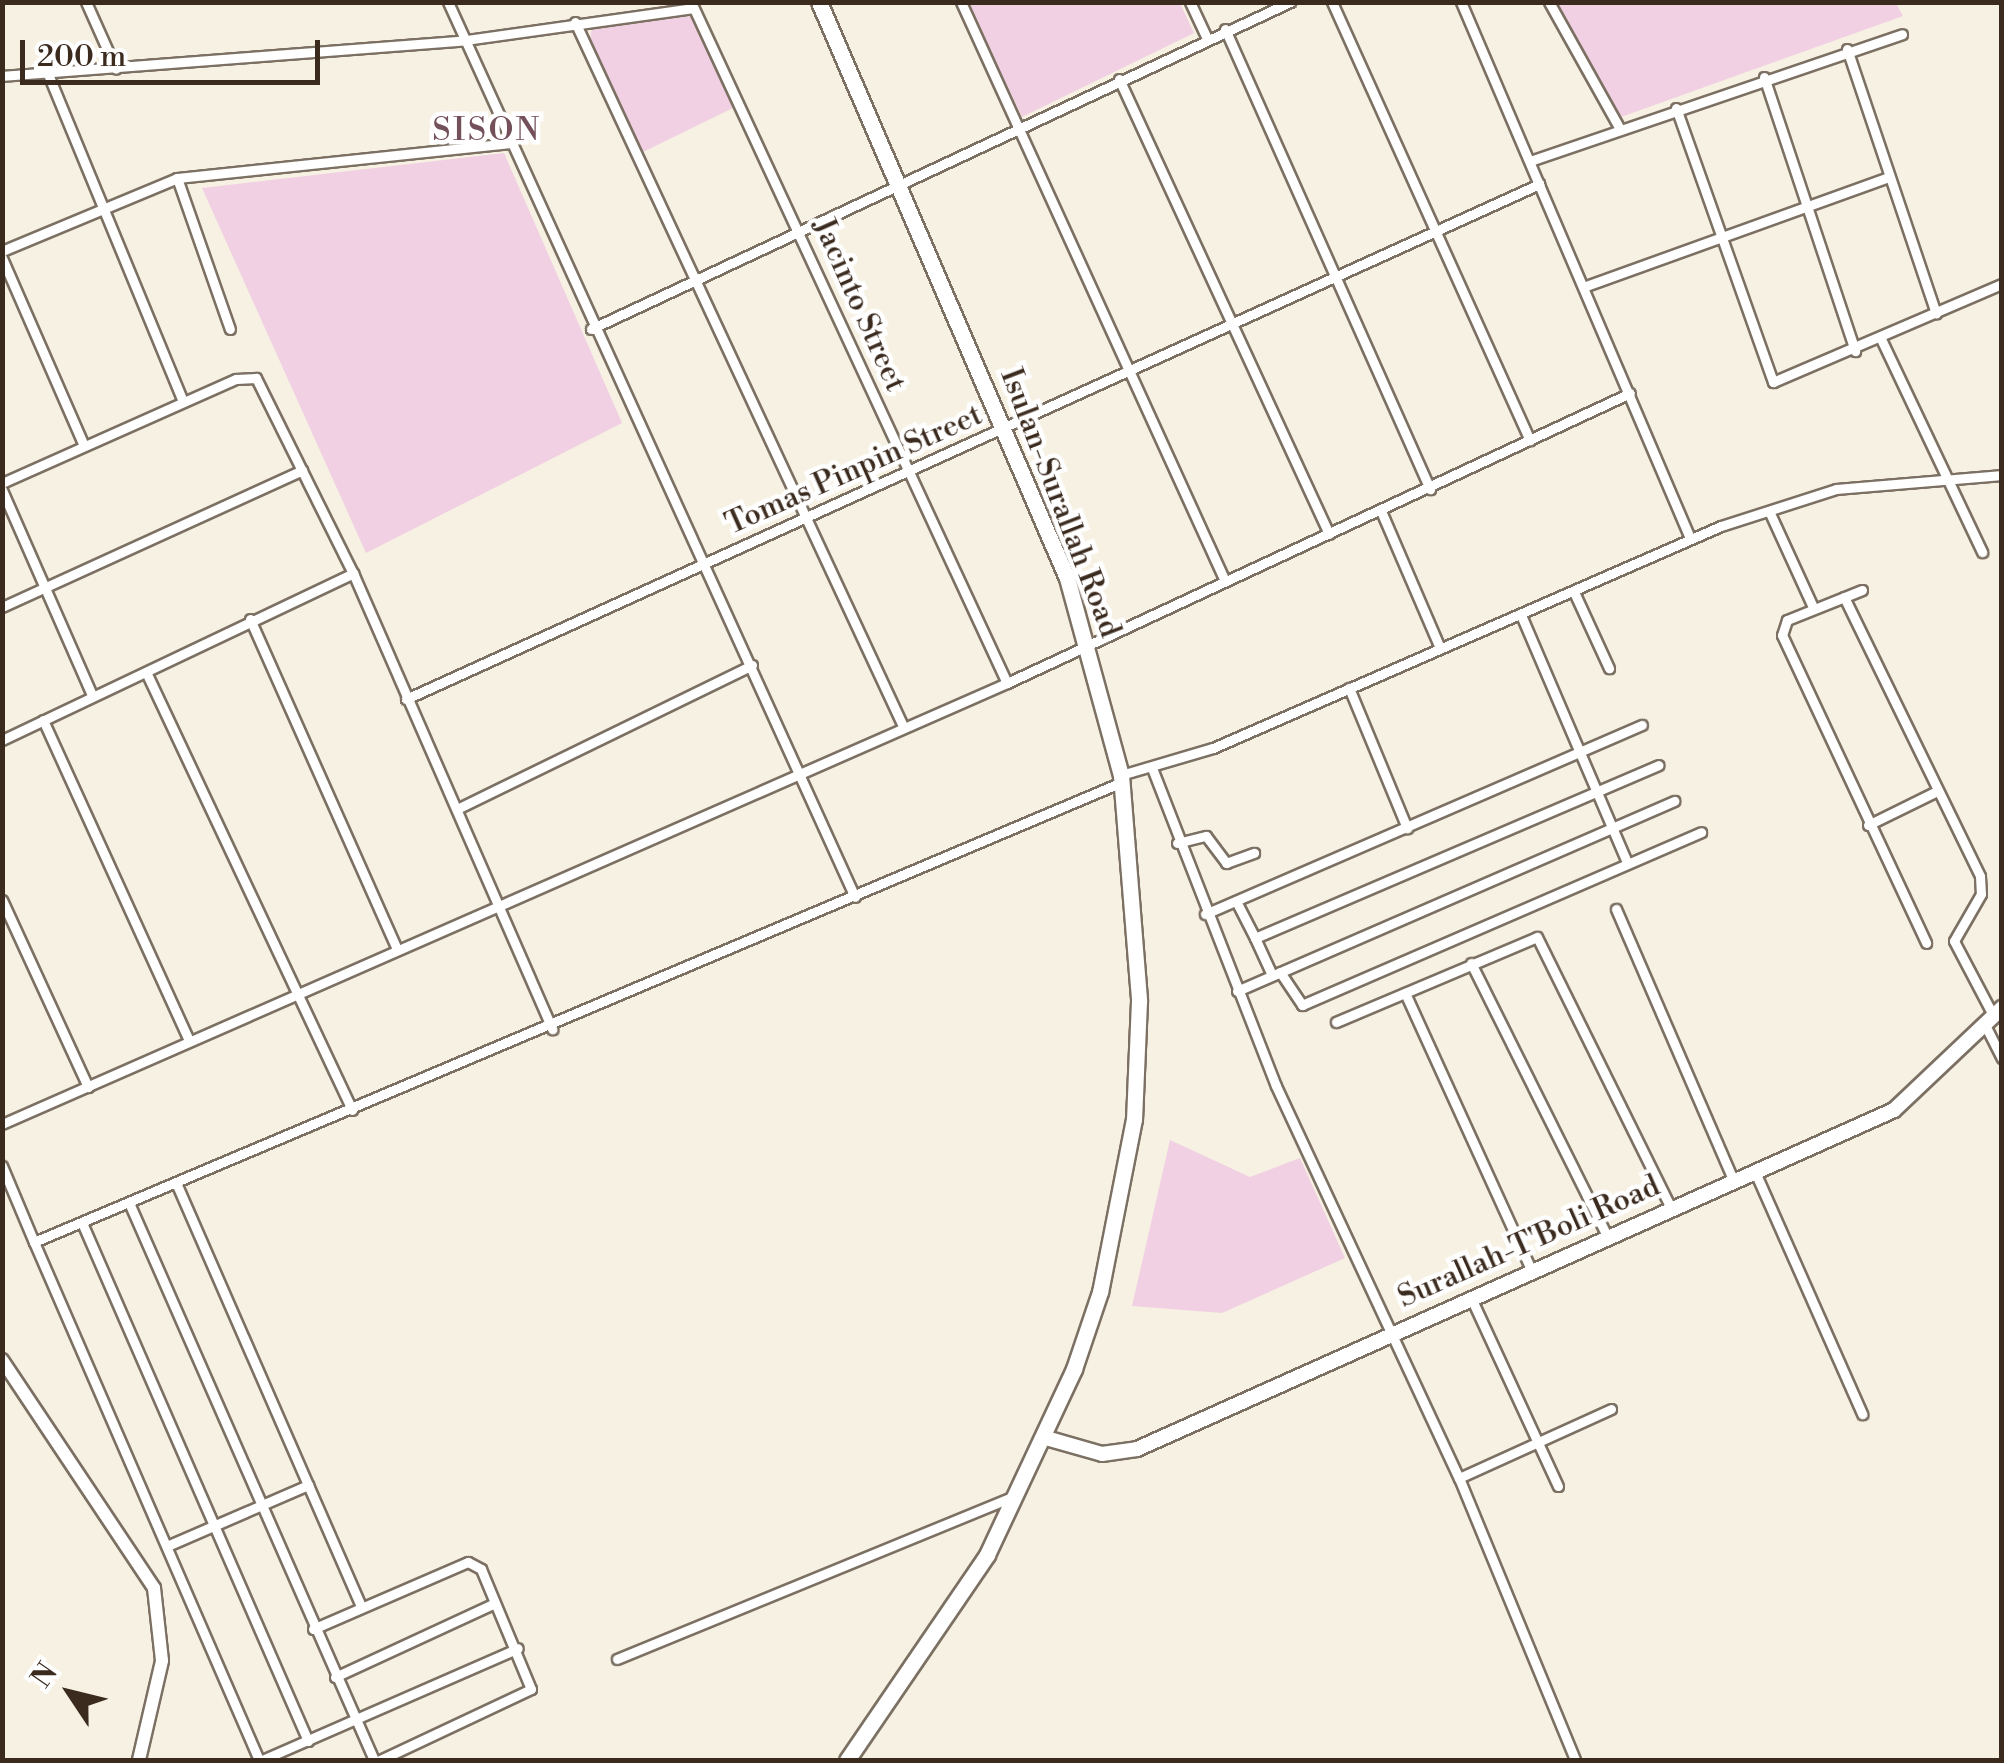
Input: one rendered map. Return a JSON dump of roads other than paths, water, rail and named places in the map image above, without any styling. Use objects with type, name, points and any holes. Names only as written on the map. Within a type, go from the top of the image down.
[{"type":"highway","name":"Isulan-Surallah Road","points":[[820,2],[902,182],[1088,645],[1121,779],[1139,1001],[1134,1118],[1100,1292],[1046,1438],[1020,1494],[932,1646],[847,1760]]},
{"type":"main road","name":"Surallah-T'Boli Road","points":[[1046,1438],[1102,1454],[1138,1450],[1390,1333],[1472,1300],[1894,1110],[1994,1018]]},
{"type":"street","points":[[86,2],[116,69]]},
{"type":"street","points":[[448,2],[591,329],[701,566],[752,665],[854,896]]},
{"type":"street","points":[[960,2],[1225,581]]},
{"type":"street","points":[[1190,2],[1207,38]]},
{"type":"street","points":[[591,329],[1290,2]]},
{"type":"street","points":[[1332,2],[1439,228],[1530,440]]},
{"type":"street","points":[[1461,2],[1586,286],[1690,538]]},
{"type":"street","points":[[1549,2],[1619,127]]},
{"type":"street","points":[[2,76],[466,40],[692,5]]},
{"type":"street","name":"Jacinto Street","points":[[692,5],[1008,683]]},
{"type":"street","points":[[575,22],[694,282],[812,516],[903,726]]},
{"type":"street","points":[[1225,30],[1430,489]]},
{"type":"street","points":[[1530,161],[1619,127],[1902,34]]},
{"type":"street","points":[[1847,50],[1936,313]]},
{"type":"street","points":[[48,74],[183,400]]},
{"type":"street","points":[[1764,78],[1801,204],[1856,351]]},
{"type":"street","points":[[1119,79],[1329,534]]},
{"type":"street","points":[[1676,108],[1715,234],[1773,382],[1856,351],[2002,284]]},
{"type":"street","points":[[84,446],[2,255],[178,178],[511,143]]},
{"type":"street","points":[[1586,286],[1715,234],[1888,177]]},
{"type":"street","points":[[178,178],[230,328]]},
{"type":"street","name":"Tomas Pinpin Street","points":[[406,699],[1004,430],[1336,273],[1540,184]]},
{"type":"street","points":[[1882,339],[1982,552]]},
{"type":"street","points":[[92,695],[2,486],[183,400],[253,375],[353,573],[406,699],[503,903],[552,1028]]},
{"type":"street","points":[[2,1124],[295,992],[1008,683],[1630,393]]},
{"type":"street","points":[[2,608],[302,470]]},
{"type":"street","points":[[34,1242],[552,1028],[1121,779],[1521,616],[1690,538],[1836,489],[1945,474],[2002,475]]},
{"type":"street","points":[[1381,511],[1440,648]]},
{"type":"street","points":[[1769,511],[1813,607]]},
{"type":"street","points":[[2,740],[353,573]]},
{"type":"street","points":[[1862,590],[1787,620],[1782,635],[1926,943]]},
{"type":"street","points":[[1574,592],[1609,668]]},
{"type":"street","points":[[1844,597],[1982,883],[1954,942],[1994,1018],[2002,1058]]},
{"type":"street","points":[[1521,616],[1599,789],[1627,862]]},
{"type":"street","points":[[250,620],[396,948]]},
{"type":"street","points":[[458,808],[752,665]]},
{"type":"street","points":[[146,672],[352,1110]]},
{"type":"street","points":[[1349,688],[1407,828]]},
{"type":"street","points":[[43,720],[189,1040]]},
{"type":"street","points":[[1205,914],[1642,725]]},
{"type":"street","points":[[1255,938],[1658,765]]},
{"type":"street","points":[[1152,768],[1177,843],[1237,991],[1390,1333],[1460,1478],[1575,1760]]},
{"type":"street","points":[[1868,825],[1935,792]]},
{"type":"street","points":[[1237,991],[1674,801]]},
{"type":"street","points":[[1236,900],[1276,974],[1302,1005],[1701,832]]},
{"type":"street","points":[[1177,843],[1206,836],[1226,863],[1254,853]]},
{"type":"street","points":[[2,900],[88,1088]]},
{"type":"street","points":[[1616,909],[1734,1182]]},
{"type":"street","points":[[1336,1022],[1471,963],[1539,939],[1672,1210]]},
{"type":"street","points":[[1471,963],[1607,1236]]},
{"type":"street","points":[[1405,993],[1532,1272]]},
{"type":"street","points":[[2,1166],[260,1760],[518,1648]]},
{"type":"street","points":[[1756,1172],[1862,1414]]},
{"type":"street","points":[[177,1186],[361,1606]]},
{"type":"street","points":[[130,1205],[257,1506],[353,1720],[377,1760],[528,1694],[533,1683],[472,1562],[314,1629]]},
{"type":"street","points":[[83,1225],[308,1741]]},
{"type":"street","points":[[1472,1300],[1541,1442],[1558,1486]]},
{"type":"street","points":[[2,1360],[154,1588],[162,1661],[139,1760]]},
{"type":"street","points":[[1460,1478],[1610,1409]]},
{"type":"street","points":[[167,1546],[308,1485]]},
{"type":"street","points":[[618,1659],[1020,1494]]},
{"type":"street","points":[[335,1677],[495,1603]]},
{"type":"district","name":"SISON","points":[[487,130]]}]
